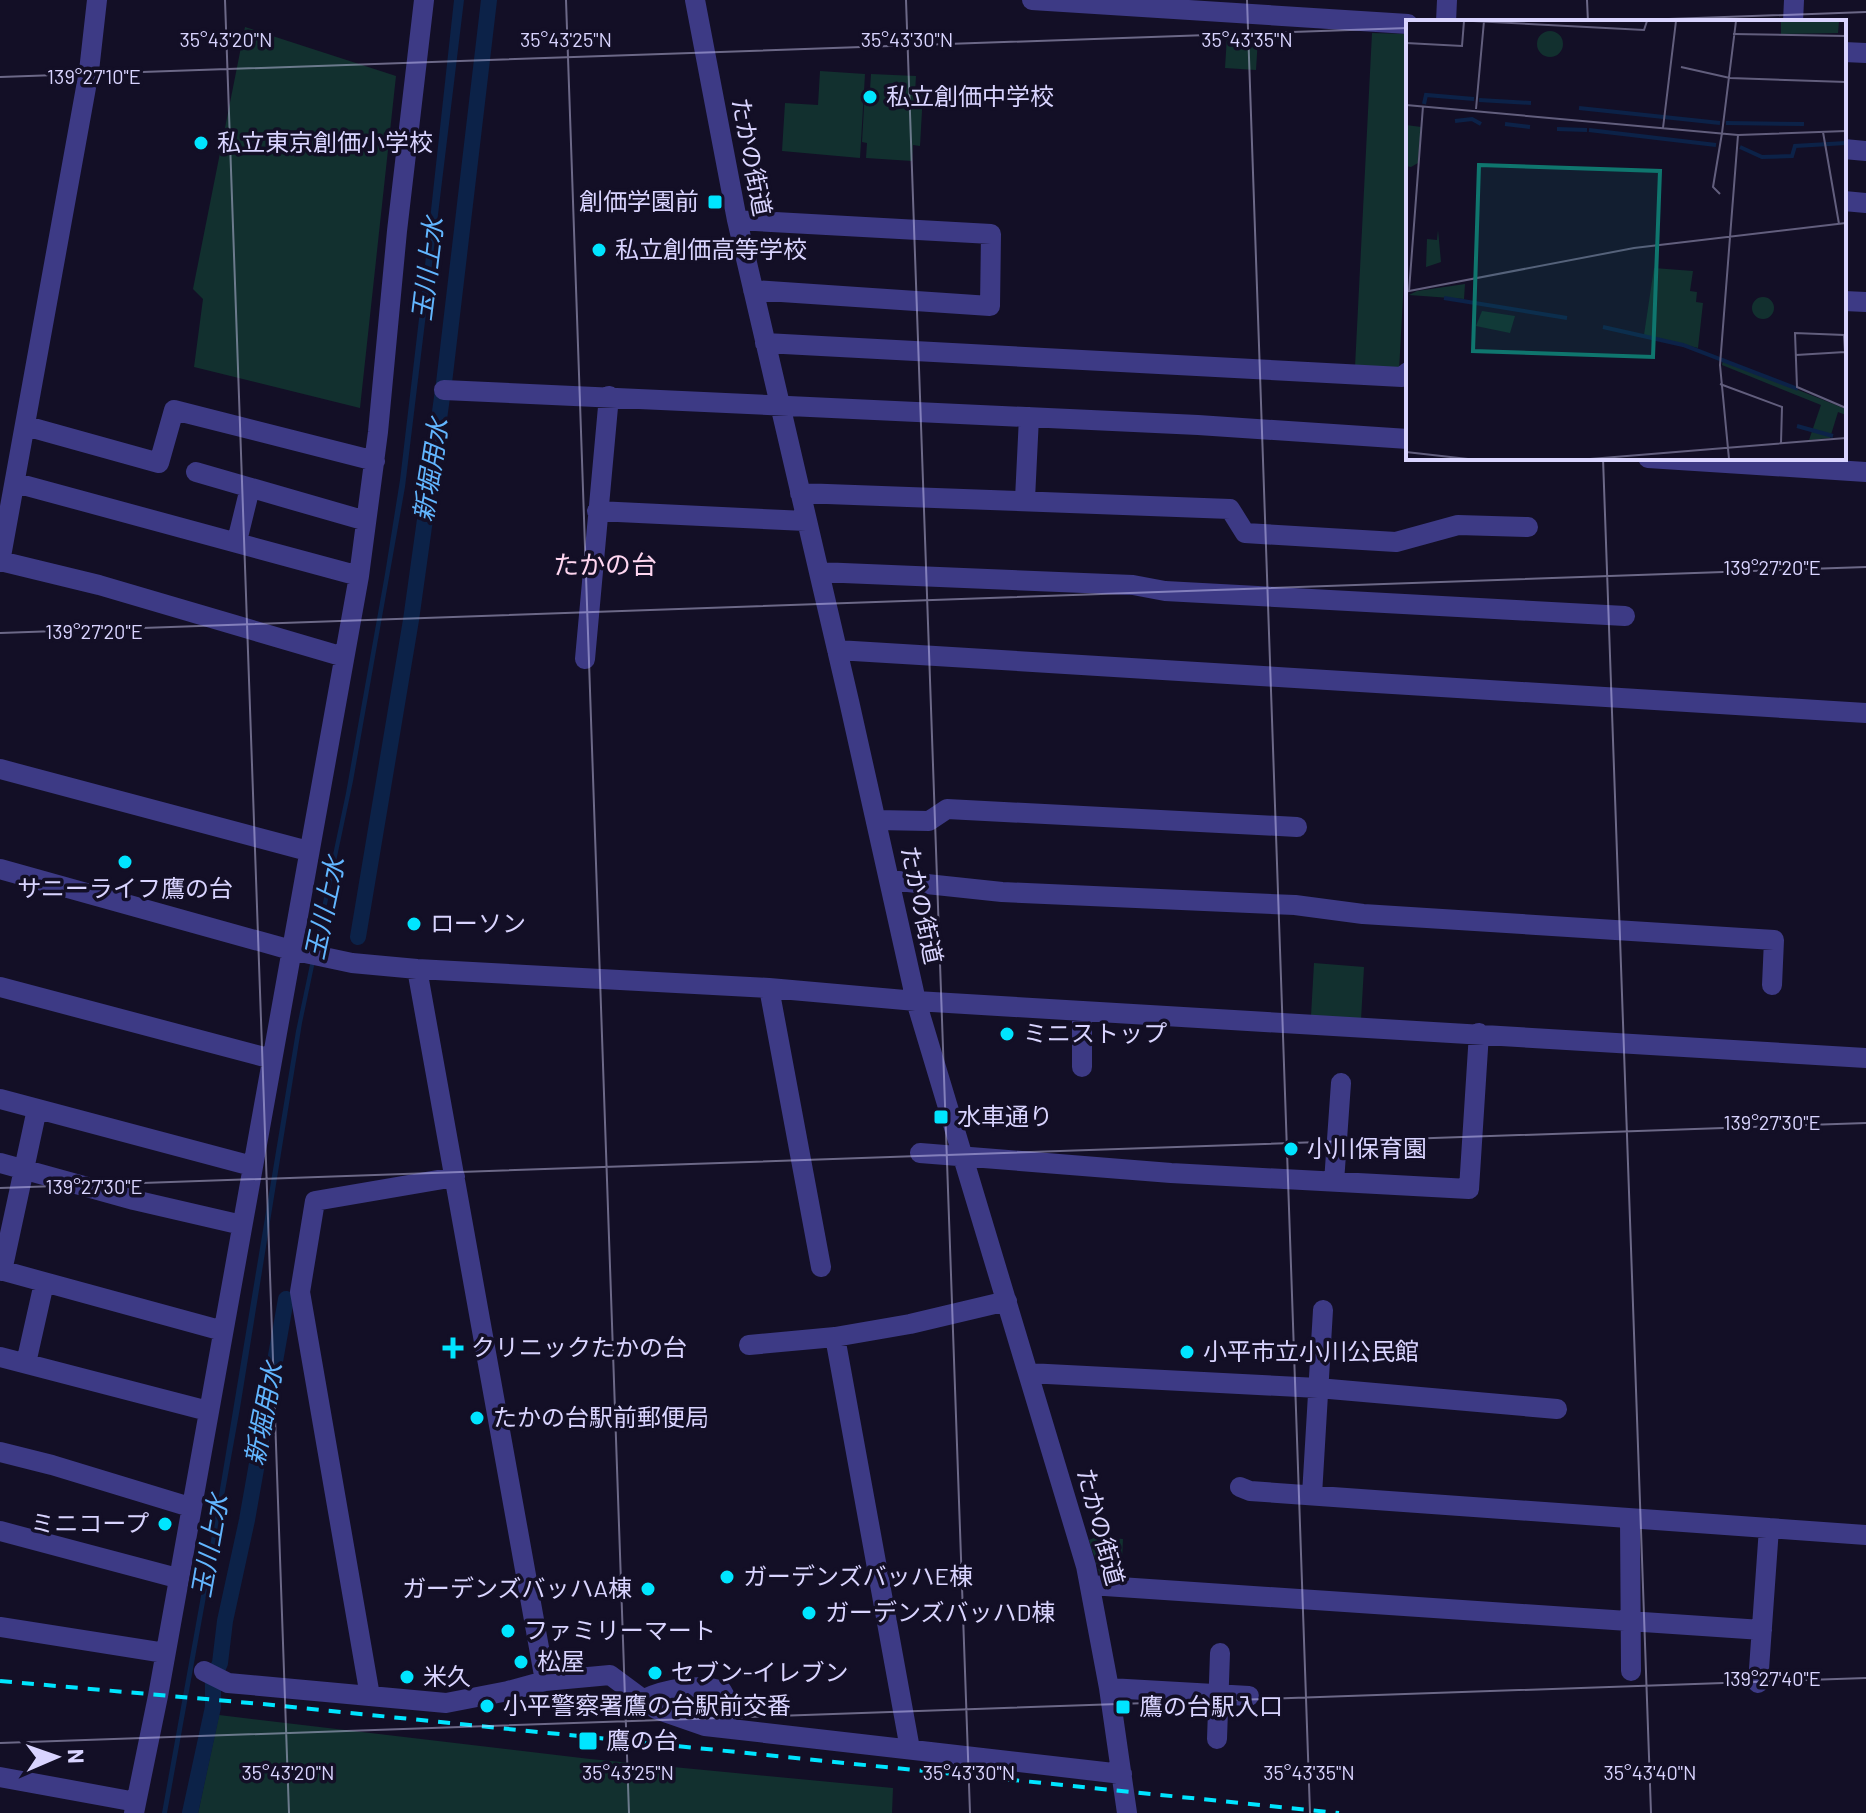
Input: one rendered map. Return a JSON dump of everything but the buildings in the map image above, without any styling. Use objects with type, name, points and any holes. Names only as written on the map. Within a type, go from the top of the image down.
[{"type":"street","points":[[97,0],[89,71],[0,562],[99,585],[344,657]]},
{"type":"street","name":"たかの街道","points":[[695,0],[737,220],[916,1001],[1090,1585],[1127,1813]]},
{"type":"street","points":[[1032,0],[1406,24]]},
{"type":"street","points":[[1446,20],[1447,0]]},
{"type":"street","points":[[1793,20],[1794,0]]},
{"type":"street","points":[[0,1777],[135,1808],[167,1661],[177,1578],[359,576],[375,461],[422,1]]},
{"type":"street","points":[[1846,52],[1866,53]]},
{"type":"street","points":[[1846,149],[1866,151]]},
{"type":"street","points":[[1846,201],[1866,203]]},
{"type":"street","points":[[737,220],[991,234],[990,306],[753,290]]},
{"type":"street","points":[[1846,301],[1866,302]]},
{"type":"street","points":[[765,343],[1392,377],[1406,374]]},
{"type":"street","points":[[444,390],[779,404],[1406,439]]},
{"type":"street","points":[[585,659],[609,396]]},
{"type":"street","points":[[26,426],[159,463],[174,410],[375,461]]},
{"type":"street","points":[[1025,499],[1029,417]]},
{"type":"street","points":[[0,450],[21,454]]},
{"type":"street","points":[[1679,460],[1866,472]]},
{"type":"street","points":[[196,472],[366,521]]},
{"type":"street","points":[[16,483],[359,576]]},
{"type":"street","points":[[237,541],[250,488]]},
{"type":"street","points":[[800,493],[1230,509],[1245,533],[1396,542],[1458,525],[1528,527]]},
{"type":"street","points":[[597,511],[806,521]]},
{"type":"street","points":[[819,572],[1133,585],[1181,592],[1625,616]]},
{"type":"street","points":[[837,650],[1866,713]]},
{"type":"street","points":[[0,769],[308,851]]},
{"type":"street","points":[[876,820],[929,821],[947,809],[1246,819],[1297,827]]},
{"type":"street","points":[[0,869],[291,950],[329,959],[417,969],[769,988],[916,1001],[1866,1058]]},
{"type":"street","points":[[889,880],[1002,892],[1295,905],[1363,914],[1774,940],[1772,985]]},
{"type":"street","points":[[417,969],[545,1681]]},
{"type":"street","points":[[0,987],[272,1059]]},
{"type":"street","points":[[769,988],[821,1267]]},
{"type":"street","points":[[1082,1011],[1082,1067]]},
{"type":"street","points":[[920,1153],[1469,1189],[1479,1033]]},
{"type":"street","points":[[1334,1182],[1341,1083]]},
{"type":"street","points":[[0,1099],[252,1166]]},
{"type":"street","points":[[37,1109],[1,1271],[223,1331]]},
{"type":"street","points":[[0,1163],[134,1200],[242,1225]]},
{"type":"street","points":[[370,1696],[300,1292],[315,1201],[455,1177]]},
{"type":"street","points":[[26,1363],[44,1283]]},
{"type":"street","points":[[749,1345],[835,1337],[910,1324],[1007,1301]]},
{"type":"street","points":[[1312,1495],[1323,1310]]},
{"type":"street","points":[[835,1337],[910,1749]]},
{"type":"street","points":[[0,1357],[208,1411]]},
{"type":"street","points":[[1028,1373],[1318,1388],[1557,1409]]},
{"type":"street","points":[[0,1452],[190,1507]]},
{"type":"street","points":[[1240,1487],[1250,1491],[1866,1535]]},
{"type":"street","points":[[1630,1519],[1631,1671]]},
{"type":"street","points":[[1758,1683],[1769,1528]]},
{"type":"street","points":[[0,1531],[177,1578]]},
{"type":"street","points":[[1090,1585],[1762,1630]]},
{"type":"street","points":[[0,1627],[167,1661]]},
{"type":"street","points":[[1217,1739],[1220,1653]]},
{"type":"street","points":[[207,1672],[228,1683],[446,1703],[545,1681],[610,1675],[656,1709],[705,1726],[1122,1774]]},
{"type":"street","points":[[644,1699],[660,1691],[712,1688],[722,1691],[727,1700],[726,1728]]},
{"type":"street","points":[[1109,1688],[1249,1696]]},
{"type":"green space","points":[[245,27],[396,76],[360,408],[194,367],[203,299],[193,289]]},
{"type":"green space","points":[[1372,33],[1406,34],[1406,243],[1399,371],[1355,367]]},
{"type":"green space","points":[[1227,36],[1258,38],[1256,70],[1225,68]]},
{"type":"green space","points":[[820,71],[865,74],[860,158],[782,151],[785,103],[818,105]]},
{"type":"green space","points":[[871,74],[916,76],[915,93],[923,93],[920,146],[913,145],[912,161],[866,158],[867,143],[862,142],[865,90],[870,90]]},
{"type":"green space","points":[[1314,963],[1364,967],[1361,1020],[1311,1016]]},
{"type":"green space","points":[[1096,1537],[1123,1539],[1121,1579],[1101,1578],[1089,1540]]},
{"type":"green space","points":[[219,1715],[590,1759],[893,1788],[892,1813],[198,1813]]},
{"type":"water","name":"玉川上水","points":[[454,0],[464,0],[405,487],[353,781],[302,1023],[240,1408],[167,1813],[162,1813],[217,1507],[296,1031],[346,793],[385,574],[400,480]]},
{"type":"waterway","name":"新堀用水","points":[[358,937],[411,620],[444,383],[489,0]]},
{"type":"waterway","name":"新堀用水","points":[[190,1813],[213,1707],[213,1679],[220,1663],[225,1621],[247,1520],[286,1299]]},
{"type":"railway","points":[[0,1681],[262,1704],[1339,1813]]},
{"type":"place","name":"私立創価中学校","points":[[870,97]]},
{"type":"place","name":"私立東京創価小学校","points":[[201,143]]},
{"type":"place","name":"創価学園前","points":[[715,202]]},
{"type":"place","name":"私立創価高等学校","points":[[599,250]]},
{"type":"place","name":"サニーライフ鷹の台","points":[[125,862]]},
{"type":"place","name":"ローソン","points":[[414,924]]},
{"type":"place","name":"ミニストップ","points":[[1007,1034]]},
{"type":"place","name":"水車通り","points":[[941,1117]]},
{"type":"place","name":"小川保育園","points":[[1291,1149]]},
{"type":"place","name":"クリニックたかの台","points":[[453,1348]]},
{"type":"place","name":"小平市立小川公民館","points":[[1187,1352]]},
{"type":"place","name":"たかの台駅前郵便局","points":[[477,1418]]},
{"type":"place","name":"ミニコープ","points":[[165,1524]]},
{"type":"place","name":"ガーデンズバッハE棟","points":[[727,1577]]},
{"type":"place","name":"ガーデンズバッハA棟","points":[[648,1589]]},
{"type":"place","name":"ガーデンズバッハD棟","points":[[809,1613]]},
{"type":"place","name":"ファミリーマート","points":[[508,1631]]},
{"type":"place","name":"松屋","points":[[521,1662]]},
{"type":"place","name":"セブン-イレブン","points":[[655,1673]]},
{"type":"place","name":"米久","points":[[407,1677]]},
{"type":"place","name":"小平警察署鷹の台駅前交番","points":[[487,1706]]},
{"type":"place","name":"鷹の台駅入口","points":[[1123,1707]]},
{"type":"place","name":"鷹の台","points":[[588,1741]]},
{"type":"district","name":"たかの台","points":[[605,565]]}]
